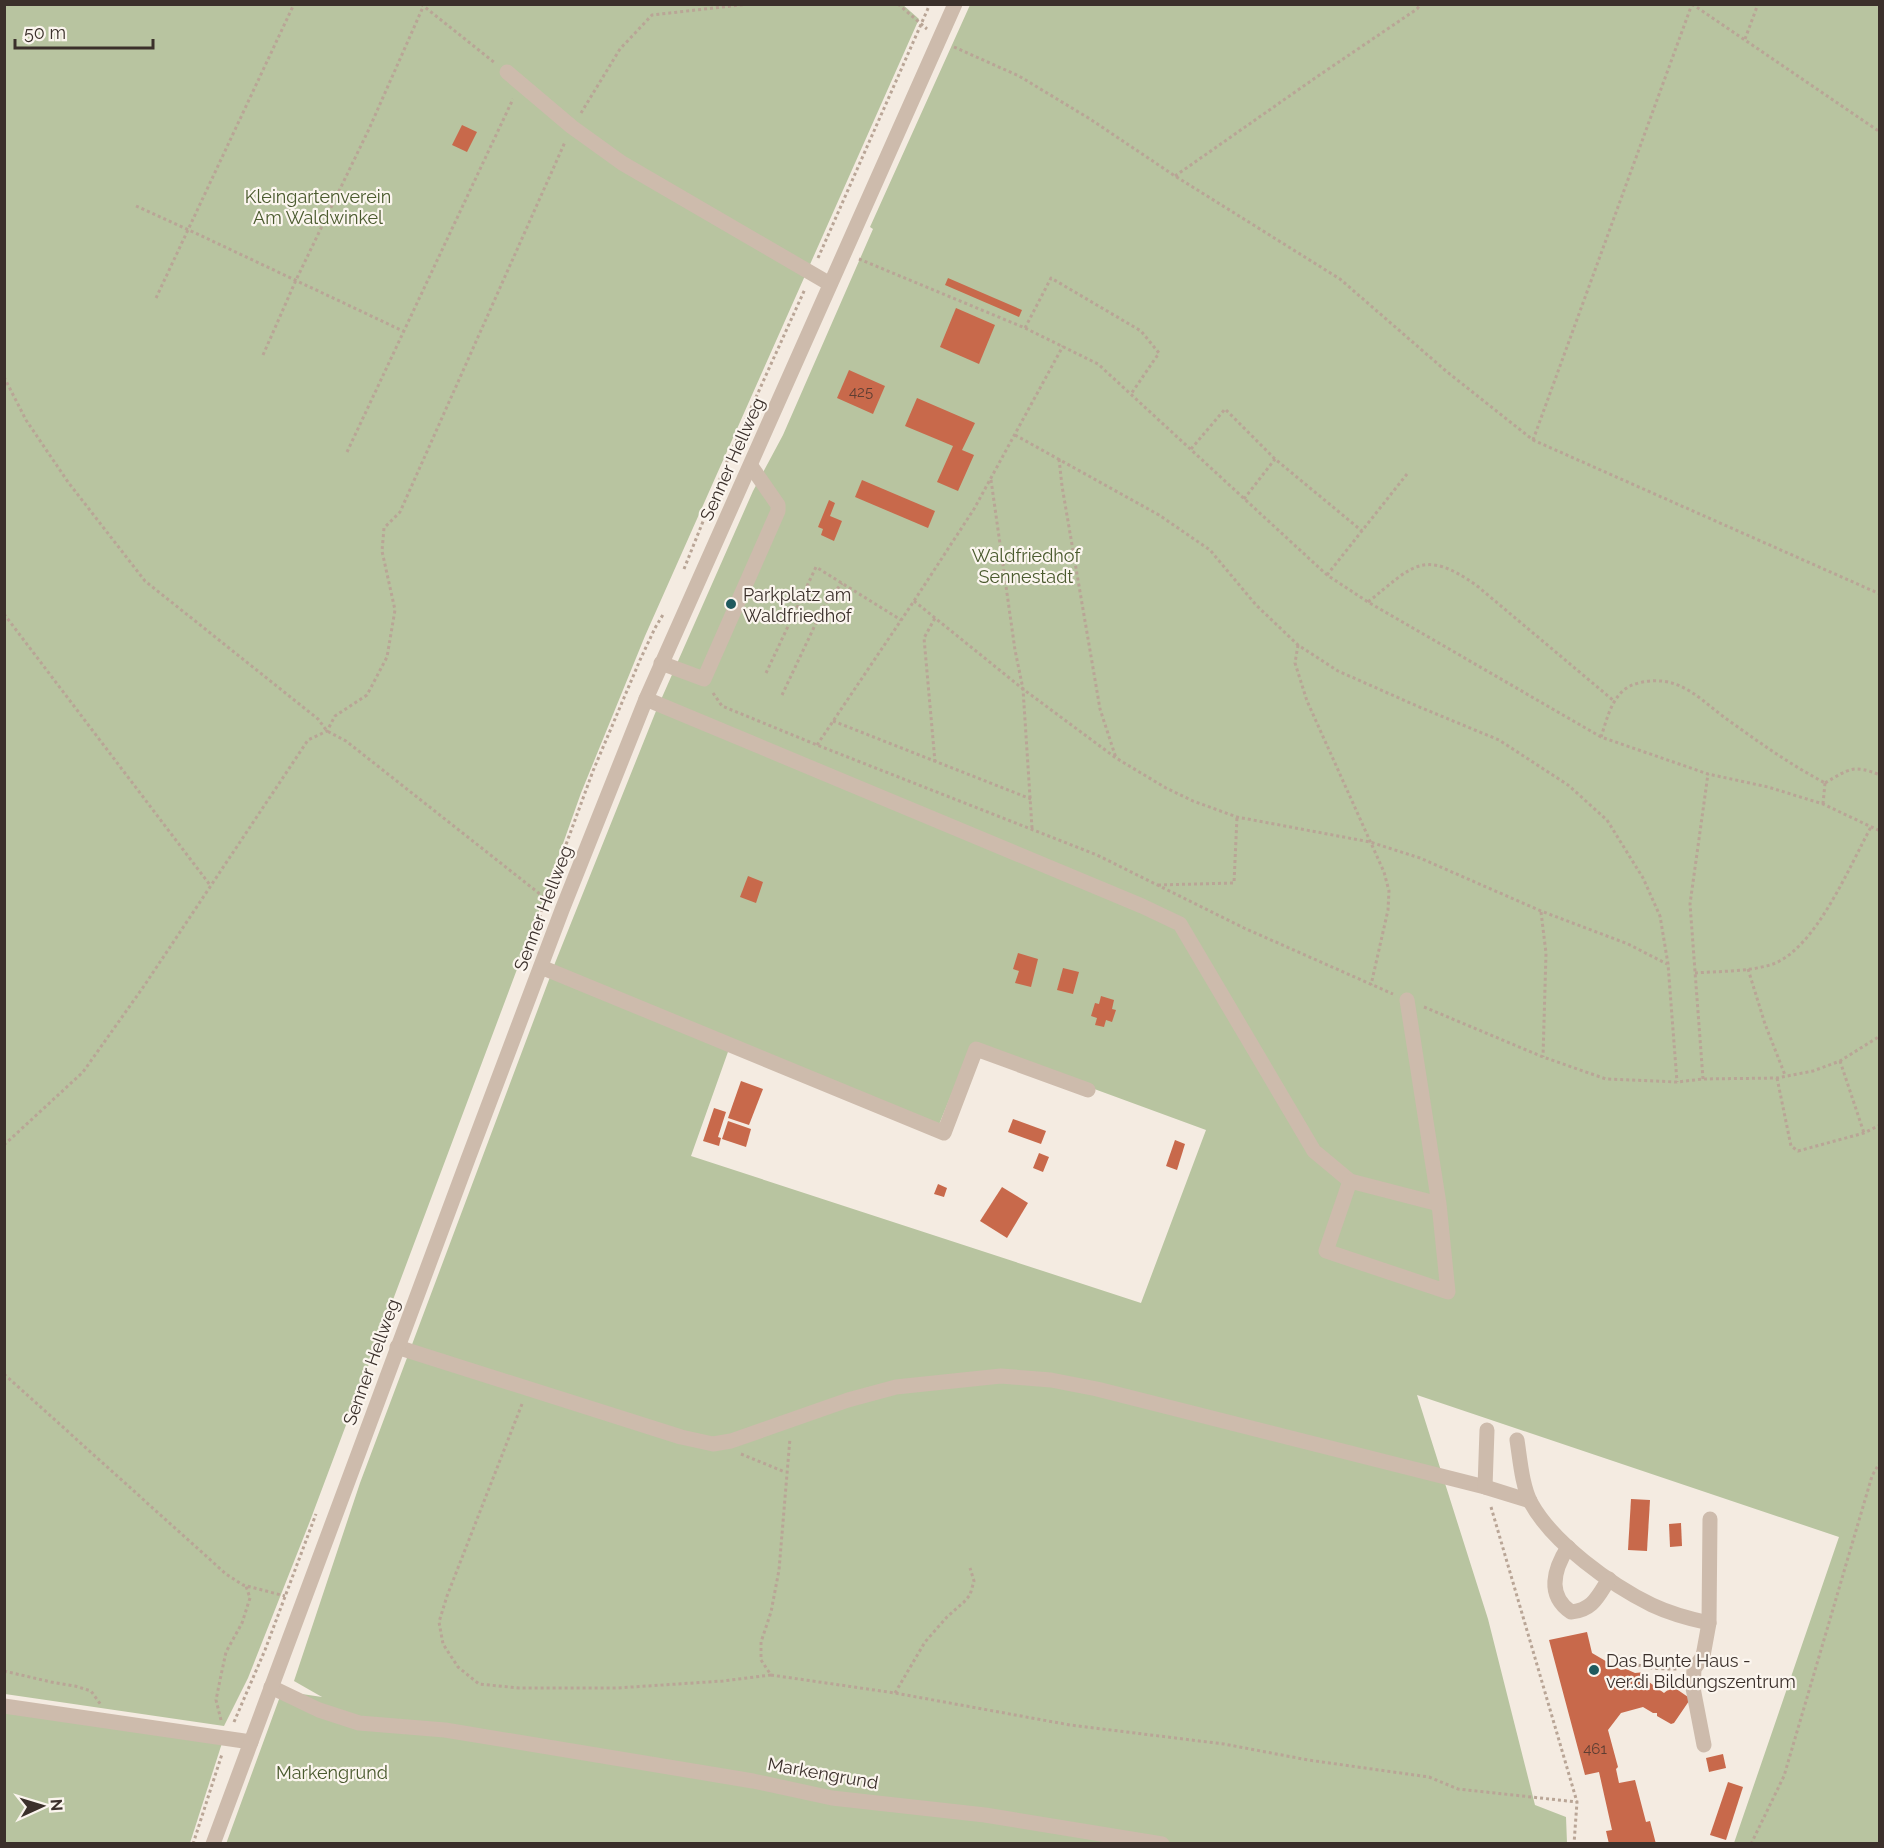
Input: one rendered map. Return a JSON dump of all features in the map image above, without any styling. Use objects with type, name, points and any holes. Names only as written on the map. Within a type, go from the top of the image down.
[{"type":"street","name":"Senner Hellweg","points":[[213,1844],[562,910],[646,699],[955,4]]},
{"type":"street","points":[[507,72],[572,127],[622,163],[831,284]]},
{"type":"street","points":[[661,663],[704,679],[778,511],[778,505],[750,466]]},
{"type":"street","points":[[646,699],[1142,906],[1180,924],[1314,1151],[1350,1181],[1439,1204]]},
{"type":"street","points":[[541,968],[944,1132],[976,1049],[1088,1090]]},
{"type":"street","points":[[1350,1181],[1326,1251],[1448,1292],[1439,1204],[1407,1000]]},
{"type":"street","points":[[397,1347],[681,1437],[714,1444],[732,1441],[848,1400],[897,1387],[1000,1377],[1051,1380],[1097,1389],[1485,1487],[1530,1502]]},
{"type":"street","points":[[1485,1487],[1487,1430]]},
{"type":"street","points":[[1517,1440],[1530,1502],[1552,1532],[1608,1579],[1652,1605],[1709,1623]]},
{"type":"street","points":[[1704,1745],[1693,1688],[1694,1669],[1703,1656],[1709,1623],[1710,1519]]},
{"type":"street","points":[[1568,1547],[1558,1562],[1555,1577],[1556,1593],[1562,1606],[1571,1612],[1583,1611],[1594,1602],[1608,1579]]},
{"type":"street","name":"Markengrund","points":[[271,1687],[319,1710],[359,1723],[445,1731],[753,1781],[832,1798],[985,1815],[1161,1844]]},
{"type":"street","points":[[4,1706],[252,1742]]},
{"type":"path","points":[[156,298],[294,4]]},
{"type":"path","points":[[4,1145],[82,1072],[144,986],[308,740],[327,731],[335,716],[366,695],[387,657],[394,610],[382,551],[384,528],[400,512],[572,127],[620,49],[652,15],[749,4]]},
{"type":"path","points":[[898,4],[921,24]]},
{"type":"path","points":[[681,576],[728,459],[930,4]]},
{"type":"path","points":[[1175,176],[1417,9],[1421,4]]},
{"type":"path","points":[[1533,440],[1692,4],[1880,132]]},
{"type":"path","points":[[1745,39],[1758,4]]},
{"type":"path","points":[[263,355],[296,280],[369,129],[422,6],[507,72]]},
{"type":"path","points":[[938,40],[1019,76],[1340,279],[1446,371],[1533,440],[1880,594]]},
{"type":"path","points":[[347,452],[515,95]]},
{"type":"path","points":[[136,206],[403,331]]},
{"type":"path","points":[[844,253],[1025,328],[1098,364],[1327,575],[1368,602],[1601,736],[1708,774],[1768,787],[1823,804],[1880,831]]},
{"type":"path","points":[[1025,328],[1051,278],[1141,331],[1159,353],[1131,394]]},
{"type":"path","points":[[817,745],[974,509],[1063,346]]},
{"type":"path","points":[[4,377],[26,420],[62,473],[145,581],[318,719],[327,731],[346,741],[562,910]]},
{"type":"path","points":[[1190,449],[1225,410],[1275,459],[1362,531]]},
{"type":"path","points":[[1015,435],[1159,515],[1209,550],[1256,605],[1298,645],[1338,671],[1499,740],[1568,785],[1607,820],[1643,878],[1660,916],[1668,964],[1677,1082]]},
{"type":"path","points":[[1059,459],[1100,709],[1116,758]]},
{"type":"path","points":[[1244,499],[1275,459]]},
{"type":"path","points":[[1327,575],[1407,474]]},
{"type":"path","points":[[991,478],[1015,650],[1023,689],[1032,829]]},
{"type":"path","points":[[1368,602],[1405,573],[1422,564],[1443,566],[1476,585],[1614,701]]},
{"type":"path","points":[[766,673],[816,567],[901,620]]},
{"type":"path","points":[[782,695],[825,604],[842,583]]},
{"type":"path","points":[[914,601],[1023,689],[1116,758],[1184,797],[1237,817],[1370,842],[1420,858],[1541,911],[1628,944],[1668,964]]},
{"type":"path","points":[[4,614],[210,885]]},
{"type":"path","points":[[935,618],[924,638],[935,762]]},
{"type":"path","points":[[1298,645],[1295,663],[1307,701],[1384,872],[1389,891],[1388,910],[1371,985]]},
{"type":"path","points":[[704,679],[722,706],[1097,855],[1244,928],[1371,985],[1543,1057],[1606,1079],[1677,1082],[1703,1079],[1777,1078],[1814,1071],[1840,1060],[1880,1036]]},
{"type":"path","points":[[1601,736],[1614,701],[1629,686],[1650,681],[1674,683],[1694,694],[1802,771],[1825,783]]},
{"type":"path","points":[[833,721],[1031,799]]},
{"type":"path","points":[[1825,783],[1848,769],[1863,768],[1880,775]]},
{"type":"path","points":[[1703,1079],[1690,904],[1708,774]]},
{"type":"path","points":[[1823,804],[1825,783]]},
{"type":"path","points":[[1158,885],[1234,884],[1237,817]]},
{"type":"path","points":[[1695,974],[1748,969],[1774,963],[1798,948],[1827,909],[1871,827]]},
{"type":"path","points":[[1541,911],[1546,953],[1543,1057]]},
{"type":"path","points":[[1748,969],[1765,1024],[1785,1076]]},
{"type":"path","points":[[1840,1060],[1864,1132]]},
{"type":"path","points":[[1777,1078],[1791,1146],[1798,1151],[1864,1132],[1880,1125]]},
{"type":"path","points":[[4,1374],[226,1574],[246,1586],[285,1596],[301,1608]]},
{"type":"path","points":[[528,1389],[447,1596],[439,1622],[443,1644],[458,1667],[479,1684],[519,1688],[617,1688],[723,1681],[771,1675],[1070,1725],[1224,1744],[1308,1760],[1429,1777],[1458,1789],[1576,1802]]},
{"type":"path","points":[[771,1675],[761,1660],[761,1642],[771,1612],[778,1570],[792,1420]]},
{"type":"path","points":[[732,1441],[741,1454],[786,1472]]},
{"type":"path","points":[[1751,1844],[1784,1776],[1872,1476],[1880,1462]]},
{"type":"path","points":[[1485,1487],[1576,1802],[1574,1844]]},
{"type":"path","points":[[895,1694],[925,1642],[946,1617],[970,1595],[974,1581],[970,1568]]},
{"type":"path","points":[[227,1738],[216,1700],[226,1652],[242,1623],[250,1598],[246,1586]]},
{"type":"path","points":[[1616,1655],[1633,1665],[1657,1669],[1694,1669]]},
{"type":"path","points":[[4,1671],[91,1691],[101,1702],[107,1721]]},
{"type":"green space","name":"Kleingartenverein Am Waldwinkel","points":[[902,4],[919,19],[645,636],[581,793],[310,1521],[248,1678],[224,1726],[5,1694],[4,5]]},
{"type":"green space","name":"Waldfriedhof Sennestadt","points":[[970,5],[1879,5],[1879,1843],[1734,1843],[1839,1537],[1417,1395],[1488,1619],[1535,1805],[1566,1817],[1567,1843],[226,1844],[282,1691],[322,1697],[294,1681],[360,1483],[550,977],[729,1049],[691,1156],[1141,1303],[1206,1130],[972,1044],[938,1127],[553,968],[656,711],[753,491],[783,435],[873,229],[870,227]]},
{"type":"green space","points":[[5,1711],[222,1743],[190,1843],[5,1844]]},
{"type":"building","points":[[462,125],[477,132],[467,152],[452,145]]},
{"type":"building","points":[[948,278],[1022,310],[1019,317],[945,285]]},
{"type":"building","points":[[956,308],[995,325],[979,364],[940,347]]},
{"type":"building","points":[[849,370],[885,386],[873,414],[837,398]]},
{"type":"building","points":[[917,398],[975,423],[962,450],[974,455],[958,491],[937,482],[953,446],[905,426]]},
{"type":"building","points":[[862,480],[935,511],[928,528],[855,497]]},
{"type":"building","points":[[829,500],[835,503],[830,516],[842,521],[834,541],[821,535],[823,529],[818,527]]},
{"type":"building","points":[[748,876],[763,882],[756,903],[740,897]]},
{"type":"building","points":[[1018,953],[1038,959],[1031,987],[1015,983],[1019,971],[1013,969]]},
{"type":"building","points":[[1063,968],[1079,972],[1073,994],[1057,990]]},
{"type":"building","points":[[1101,996],[1114,1000],[1112,1009],[1116,1010],[1112,1022],[1106,1020],[1104,1027],[1095,1025],[1097,1018],[1091,1016],[1095,1003],[1099,1004]]},
{"type":"building","points":[[741,1081],[763,1089],[749,1125],[728,1118]]},
{"type":"building","points":[[714,1108],[726,1112],[718,1137],[721,1138],[719,1146],[703,1141]]},
{"type":"building","points":[[1013,1119],[1046,1131],[1041,1144],[1008,1132]]},
{"type":"building","points":[[728,1121],[751,1129],[746,1147],[722,1139]]},
{"type":"building","points":[[1175,1140],[1185,1144],[1177,1170],[1166,1166]]},
{"type":"building","points":[[1039,1153],[1049,1157],[1043,1172],[1033,1168]]},
{"type":"building","points":[[938,1184],[947,1188],[944,1197],[934,1194]]},
{"type":"building","points":[[1002,1187],[1028,1203],[1007,1238],[980,1221]]},
{"type":"building","points":[[1631,1499],[1650,1500],[1647,1551],[1628,1550]]},
{"type":"building","points":[[1681,1523],[1682,1546],[1670,1547],[1669,1524]]},
{"type":"building","points":[[1587,1632],[1592,1653],[1621,1670],[1626,1669],[1635,1673],[1645,1672],[1649,1682],[1664,1693],[1675,1688],[1688,1697],[1689,1701],[1674,1723],[1671,1724],[1657,1716],[1657,1713],[1643,1707],[1621,1713],[1608,1730],[1618,1767],[1616,1769],[1619,1783],[1635,1780],[1646,1822],[1650,1821],[1656,1844],[1609,1844],[1606,1831],[1612,1830],[1599,1772],[1585,1775],[1549,1640]]},
{"type":"building","points":[[1723,1754],[1726,1768],[1709,1772],[1706,1758]]},
{"type":"building","points":[[1728,1782],[1743,1787],[1726,1840],[1710,1835]]},
{"type":"place","name":"Parkplatz am Waldfriedhof","points":[[731,604]]},
{"type":"place","name":"Das Bunte Haus - ver.di Bildungszentrum","points":[[1594,1670]]}]
